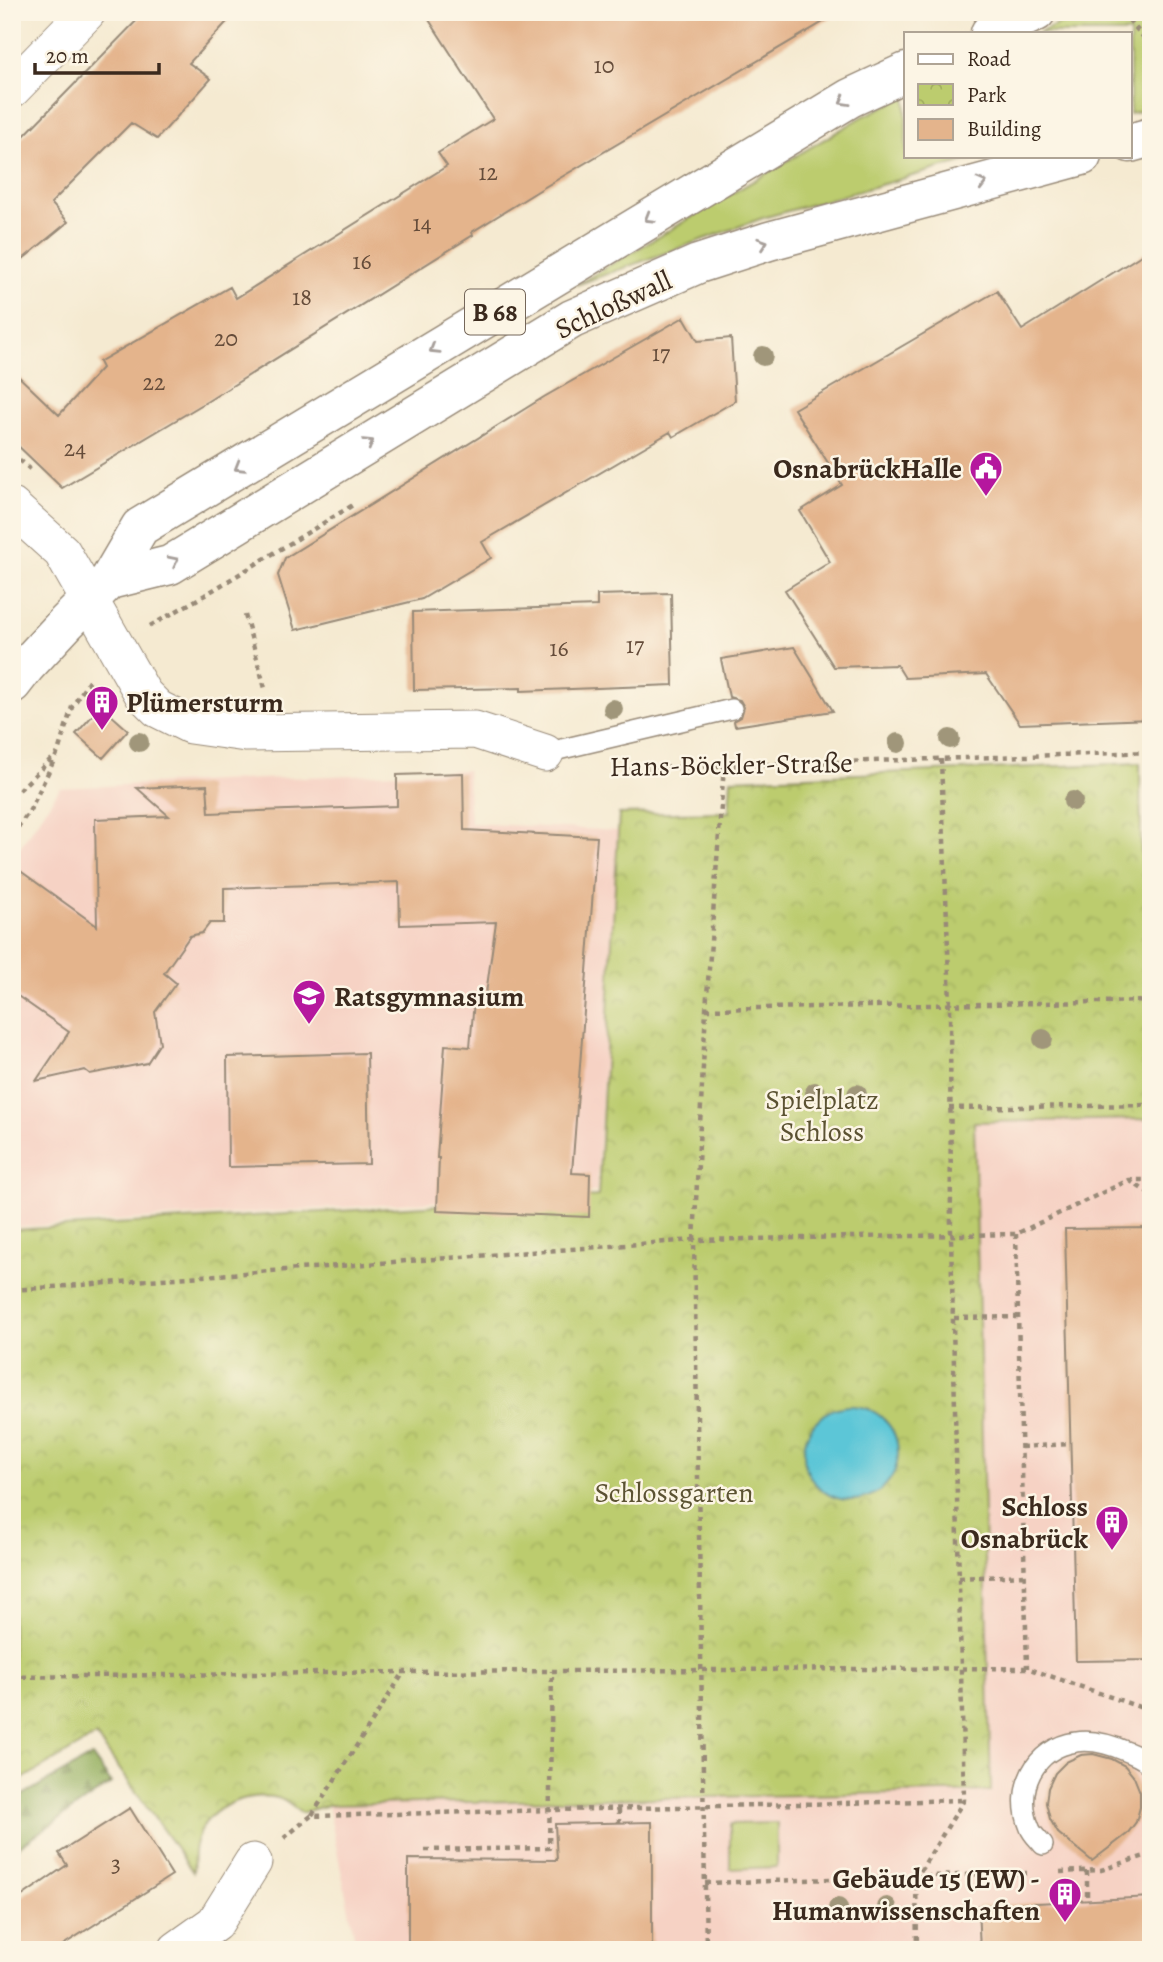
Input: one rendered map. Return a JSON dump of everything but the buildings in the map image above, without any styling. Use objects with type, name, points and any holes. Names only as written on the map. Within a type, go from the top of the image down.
[{"type":"main road","points":[[992,32],[1036,12]]},
{"type":"main road","name":"Schloßwall","points":[[12,684],[99,590],[140,527],[849,97],[904,73]]},
{"type":"main road","points":[[1132,142],[1151,137]]},
{"type":"main road","name":"Schloßwall","points":[[99,590],[170,565],[572,319],[698,264],[769,241],[1075,158]]},
{"type":"street","points":[[12,89],[87,12]]},
{"type":"street","points":[[12,506],[99,590],[143,694],[158,709],[190,725],[246,733],[475,730],[545,753]]},
{"type":"street","points":[[177,1950],[215,1923],[253,1862]]},
{"type":"lane","points":[[545,753],[732,709]]},
{"type":"lane","points":[[1043,1845],[1030,1829],[1024,1804],[1029,1774],[1047,1753],[1076,1742],[1110,1744],[1145,1760],[1151,1766]]},
{"type":"path","points":[[1122,12],[1151,46]]},
{"type":"path","points":[[246,615],[268,703]]},
{"type":"path","points":[[12,835],[30,810],[58,752],[72,707]]},
{"type":"path","points":[[12,797],[58,752]]},
{"type":"path","name":"Hans-Böckler-Straße","points":[[618,770],[1151,752]]},
{"type":"path","points":[[917,1950],[916,1878],[964,1800],[951,1236],[950,1004],[941,759]]},
{"type":"path","points":[[706,1950],[694,1240],[706,1009],[724,766]]},
{"type":"path","points":[[706,1009],[1151,1001]]},
{"type":"path","points":[[949,1108],[1151,1105]]},
{"type":"path","points":[[12,1290],[694,1240],[1016,1234],[1129,1180],[1151,1180]]},
{"type":"path","points":[[1129,1180],[1151,1195]]},
{"type":"path","points":[[1016,1234],[1027,1668]]},
{"type":"path","points":[[954,1318],[1018,1317]]},
{"type":"path","points":[[1021,1447],[1069,1444]]},
{"type":"path","points":[[960,1577],[1026,1575]]},
{"type":"path","points":[[12,1677],[1027,1668],[1151,1712]]},
{"type":"path","points":[[425,1850],[549,1849],[552,1671]]},
{"type":"path","points":[[253,1862],[312,1816],[404,1672]]},
{"type":"path","points":[[312,1816],[964,1800]]},
{"type":"path","points":[[619,1809],[619,1822]]},
{"type":"path","points":[[1087,1871],[1087,1899]]},
{"type":"path","points":[[705,1883],[916,1878]]},
{"type":"shaded area","name":"Ratsgymnasium","points":[[467,770],[470,823],[618,831],[596,1192],[12,1227],[12,859],[60,788]]},
{"type":"shaded area","points":[[1151,1119],[1151,1950],[357,1950],[328,1805],[991,1791],[974,1122]]},
{"type":"green space","points":[[1087,12],[1151,12],[1151,108],[1132,113],[1132,32],[1040,32]]},
{"type":"green space","points":[[904,97],[904,158],[976,158],[763,218],[576,285],[864,116]]},
{"type":"green space","name":"Schlossgarten","points":[[1140,763],[1141,854],[1151,854],[1151,1119],[974,1122],[991,1791],[328,1805],[301,1813],[278,1798],[252,1797],[227,1805],[207,1821],[195,1845],[193,1872],[96,1736],[12,1785],[12,1230],[598,1196],[619,814],[729,812],[731,779]]},
{"type":"green space","points":[[92,1756],[111,1783],[12,1851],[12,1801]]},
{"type":"green space","points":[[777,1823],[777,1867],[730,1869],[730,1824]]},
{"type":"water","points":[[851,1406],[869,1410],[884,1420],[894,1435],[898,1453],[894,1471],[884,1486],[869,1496],[851,1500],[833,1496],[818,1486],[808,1471],[804,1453],[808,1435],[818,1420],[833,1410]]},
{"type":"place","name":"OsnabrückHalle","points":[[986,498]]},
{"type":"place","name":"Plümersturm","points":[[102,732]]},
{"type":"place","name":"Ratsgymnasium","points":[[309,1026]]},
{"type":"place","name":"Schloss Osnabrück","points":[[1112,1552]]},
{"type":"place","name":"Gebäude 15 (EW) - Humanwissenschaften","points":[[1065,1924]]},
{"type":"park label","name":"Spielplatz Schloss","points":[[822,1115]]}]
